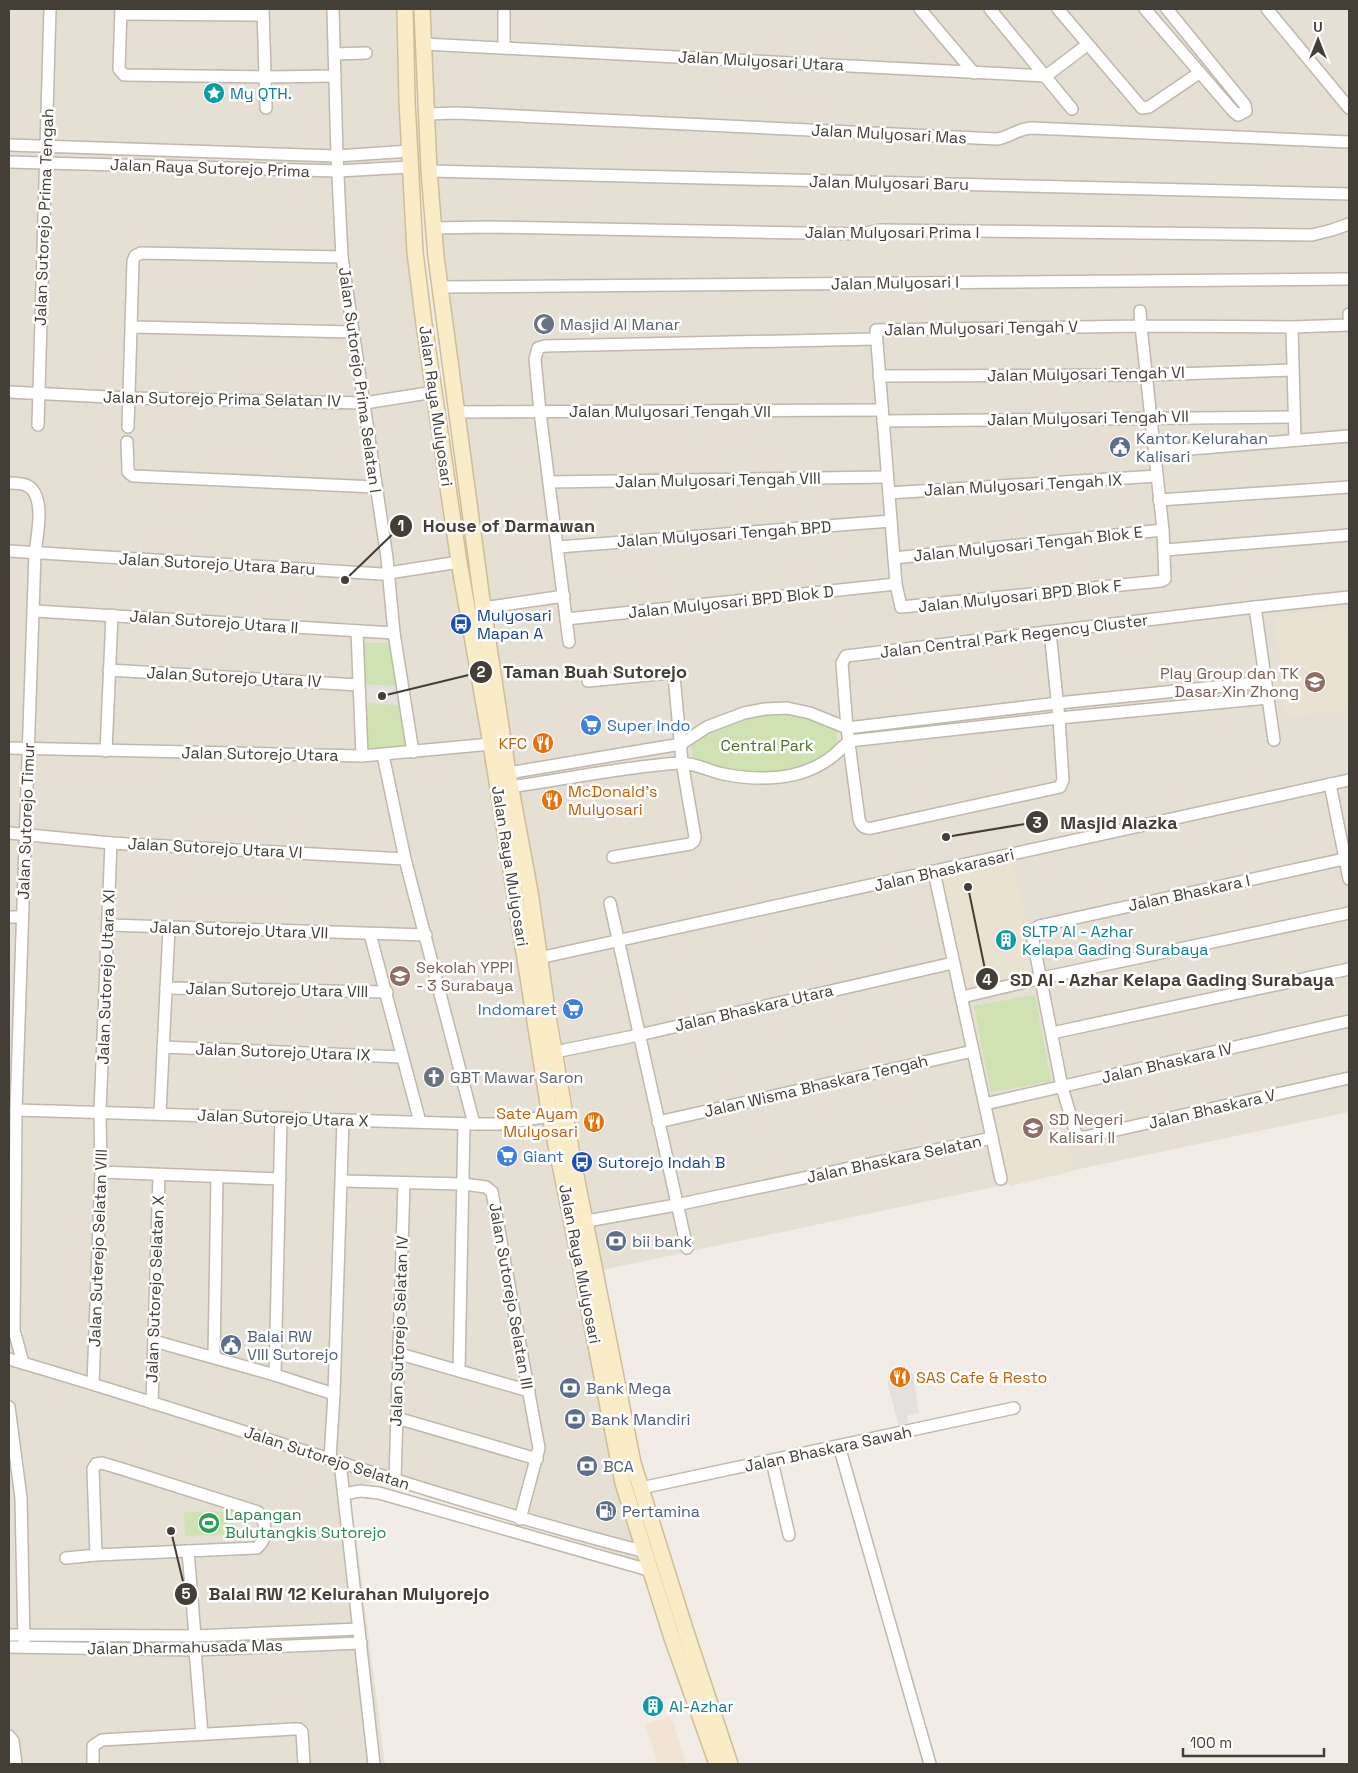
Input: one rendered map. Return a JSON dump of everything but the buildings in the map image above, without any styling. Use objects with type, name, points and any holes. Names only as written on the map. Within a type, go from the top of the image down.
[{"type":"main road","name":"Jalan Raya Mulyosari","points":[[404,9],[415,252],[424,324],[463,585],[541,1018],[555,1052],[574,1166],[586,1221],[589,1272]]},
{"type":"main road","name":"Jalan Raya Mulyosari","points":[[422,9],[433,228],[483,608],[509,780],[529,886],[539,958],[541,1018],[550,1116],[589,1272],[623,1483],[652,1571],[730,1764]]},
{"type":"main road","points":[[422,308],[443,305]]},
{"type":"main road","points":[[424,324],[445,321]]},
{"type":"main road","points":[[463,585],[480,582]]},
{"type":"main road","name":"Jalan Raya Mulyosari","points":[[593,1293],[633,1463],[679,1635],[717,1764]]},
{"type":"street","name":"Jalan Sutorejo Prima Tengah","points":[[38,425],[44,163],[50,9]]},
{"type":"street","name":"Jalan Sutorejo Prima Selatan I","points":[[333,9],[342,257],[365,403],[387,558],[394,633],[413,752]]},
{"type":"street","points":[[504,9],[504,47]]},
{"type":"street","points":[[920,9],[974,73]]},
{"type":"street","points":[[990,9],[1072,109]]},
{"type":"street","points":[[1058,9],[1140,106],[1144,108],[1150,107],[1199,73]]},
{"type":"street","points":[[1145,9],[1236,115],[1245,112],[1245,105],[1167,9]]},
{"type":"street","points":[[1267,9],[1349,108]]},
{"type":"street","points":[[266,108],[265,77],[263,12],[121,11],[119,69],[124,75],[265,77],[334,76]]},
{"type":"street","name":"Jalan Mulyosari Utara","points":[[424,44],[1046,76]]},
{"type":"street","points":[[1046,76],[1088,44]]},
{"type":"street","points":[[334,54],[366,53]]},
{"type":"street","name":"Jalan Mulyosari Mas","points":[[427,114],[457,113],[997,139],[1008,137],[1023,129],[1032,128],[1349,142]]},
{"type":"street","name":"Jalan Raya Sutorejo Prima","points":[[9,145],[337,156],[410,151]]},
{"type":"street","name":"Jalan Raya Sutorejo Prima","points":[[9,162],[338,171],[410,167]]},
{"type":"street","name":"Jalan Mulyosari Baru","points":[[430,171],[1349,194]]},
{"type":"street","name":"Jalan Mulyosari Prima I","points":[[433,228],[500,227],[860,234],[878,230],[890,230],[1312,235],[1349,224]]},
{"type":"street","points":[[128,427],[133,262],[135,256],[138,254],[342,257]]},
{"type":"street","name":"Jalan Mulyosari I","points":[[440,287],[1349,279]]},
{"type":"street","points":[[1140,311],[1165,550],[1349,535]]},
{"type":"street","name":"Jalan Mulyosari Tengah V","points":[[540,412],[536,353],[538,348],[545,346],[876,339],[876,330],[878,329],[1141,326],[1292,327],[1349,325]]},
{"type":"street","points":[[132,327],[353,332]]},
{"type":"street","points":[[1292,327],[1295,440]]},
{"type":"street","name":"Jalan Mulyosari BPD Blok F","points":[[876,339],[896,584],[899,604],[902,608],[1162,581],[1166,576],[1165,550]]},
{"type":"street","name":"Jalan Mulyosari Tengah VI","points":[[879,376],[1146,375],[1293,370]]},
{"type":"street","name":"Jalan Sutorejo Prima Selatan IV","points":[[9,392],[130,398],[365,403],[434,392]]},
{"type":"street","name":"Jalan Mulyosari Tengah VII","points":[[457,412],[1294,417]]},
{"type":"street","points":[[540,412],[569,642]]},
{"type":"street","points":[[1154,452],[1349,436]]},
{"type":"street","points":[[127,442],[128,472],[133,476],[376,487]]},
{"type":"street","name":"Jalan Mulyosari Tengah IX","points":[[889,493],[1157,476]]},
{"type":"street","name":"Jalan Mulyosari Tengah VIII","points":[[549,482],[887,477]]},
{"type":"street","name":"Jalan Sutorejo Timur","points":[[9,483],[23,484],[29,487],[37,497],[39,510],[35,553],[22,917],[12,1287],[14,1330],[22,1363]]},
{"type":"street","points":[[1159,500],[1349,487]]},
{"type":"street","name":"Jalan Mulyosari Tengah BPD","points":[[558,547],[891,521]]},
{"type":"street","name":"Jalan Mulyosari Tengah Blok E","points":[[894,558],[1163,530]]},
{"type":"street","name":"Jalan Sutorejo Utara Baru","points":[[9,552],[388,574],[459,562]]},
{"type":"street","name":"Jalan Mulyosari BPD Blok D","points":[[566,619],[896,584]]},
{"type":"street","points":[[483,608],[564,596]]},
{"type":"street","name":"Jalan Central Park Regency Cluster","points":[[1059,718],[1063,780],[1059,788],[958,808],[872,828],[864,827],[859,819],[847,728],[842,663],[846,656],[1349,597]]},
{"type":"street","points":[[1254,607],[1274,740]]},
{"type":"street","name":"Jalan Sutorejo Utara II","points":[[34,611],[394,633]]},
{"type":"street","points":[[106,751],[112,616]]},
{"type":"street","points":[[358,631],[358,685],[362,756]]},
{"type":"street","points":[[1050,632],[1059,718]]},
{"type":"street","name":"Jalan Sutorejo Utara IV","points":[[109,670],[358,685]]},
{"type":"street","points":[[588,681],[673,674],[682,762],[695,837],[694,842],[613,857]]},
{"type":"street","points":[[509,780],[613,754],[681,744],[707,727],[744,713],[765,709],[787,708],[810,713],[847,728],[1265,682]]},
{"type":"street","points":[[509,780],[682,762],[722,773],[750,778],[778,778],[823,763],[849,741],[1268,698]]},
{"type":"street","name":"Jalan Sutorejo Utara","points":[[9,748],[362,756],[491,744]]},
{"type":"street","points":[[613,754],[615,769]]},
{"type":"street","points":[[383,755],[405,859],[426,935],[469,1124],[463,1184],[459,1370]]},
{"type":"street","name":"Jalan Bhaskarasari","points":[[539,958],[619,942],[1349,780]]},
{"type":"street","points":[[1330,784],[1349,879]]},
{"type":"street","name":"Jalan Sutorejo Utara VI","points":[[9,833],[111,843],[405,859]]},
{"type":"street","name":"Jalan Sutorejo Utara XI","points":[[100,1112],[111,843]]},
{"type":"street","name":"Jalan Bhaskara I","points":[[1076,1134],[1062,1087],[1032,935],[1034,930],[1039,926],[1344,859]]},
{"type":"street","name":"Jalan Bhaskara Selatan","points":[[586,1221],[676,1205],[992,1138],[934,872]]},
{"type":"street","points":[[610,903],[687,1248]]},
{"type":"street","points":[[962,997],[1042,978],[1349,913]]},
{"type":"street","points":[[9,917],[22,917]]},
{"type":"street","name":"Jalan Sutorejo Utara VII","points":[[109,925],[426,935]]},
{"type":"street","points":[[160,1114],[169,928]]},
{"type":"street","points":[[370,934],[387,992],[420,1122]]},
{"type":"street","name":"Jalan Bhaskara Utara","points":[[555,1052],[639,1035],[953,963]]},
{"type":"street","points":[[1052,1033],[1349,969]]},
{"type":"street","name":"Jalan Sutorejo Utara VIII","points":[[166,988],[387,992]]},
{"type":"street","name":"Jalan Bhaskara IV","points":[[985,1104],[1349,1022]]},
{"type":"street","name":"Jalan Sutorejo Utara IX","points":[[163,1047],[402,1057]]},
{"type":"street","name":"Jalan Wisma Bhaskara Tengah","points":[[658,1122],[973,1051]]},
{"type":"street","name":"Jalan Bhaskara V","points":[[1076,1134],[1079,1137],[1085,1137],[1349,1078]]},
{"type":"street","name":"Jalan Sutorejo Utara X","points":[[16,1110],[469,1124],[500,1124],[550,1116]]},
{"type":"street","name":"Jalan Suterejo Selatan VIII","points":[[94,1384],[101,1172],[100,1112]]},
{"type":"street","points":[[276,1375],[281,1118]]},
{"type":"street","points":[[343,1120],[334,1394],[335,1460],[344,1494],[374,1764]]},
{"type":"street","points":[[992,1138],[1001,1179]]},
{"type":"street","points":[[101,1172],[280,1179]]},
{"type":"street","name":"Jalan Sutorejo Selatan X","points":[[152,1403],[159,1175]]},
{"type":"street","points":[[214,1357],[217,1176]]},
{"type":"street","name":"Jalan Sutorejo Selatan III","points":[[342,1181],[463,1184],[486,1188],[492,1192],[539,1445],[537,1459],[520,1519]]},
{"type":"street","name":"Jalan Sutorejo Selatan IV","points":[[395,1480],[404,1183]]},
{"type":"street","name":"Jalan Sutorejo Timur","points":[[9,1343],[14,1330]]},
{"type":"street","points":[[154,1341],[276,1375],[334,1394]]},
{"type":"street","points":[[400,1354],[529,1391]]},
{"type":"street","name":"Jalan Sutorejo Selatan","points":[[9,1359],[94,1384],[520,1519],[646,1552]]},
{"type":"street","points":[[9,1408],[24,1642]]},
{"type":"street","name":"Jalan Bhaskara Sawah","points":[[641,1488],[1014,1408]]},
{"type":"street","points":[[397,1418],[537,1459]]},
{"type":"street","points":[[840,1446],[930,1764]]},
{"type":"street","points":[[772,1461],[789,1535]]},
{"type":"street","points":[[66,1558],[257,1548],[263,1542],[266,1531],[264,1519],[258,1512],[102,1463],[96,1464],[93,1469],[96,1555]]},
{"type":"street","points":[[344,1494],[360,1491],[379,1493],[652,1571]]},
{"type":"street","points":[[188,1551],[195,1636]]},
{"type":"street","name":"Jalan Dharmahusada Mas","points":[[9,1647],[24,1642],[360,1629]]},
{"type":"street","name":"Jalan Dharmahusada Mas","points":[[9,1635],[24,1642],[195,1650],[361,1643]]},
{"type":"street","points":[[195,1650],[202,1734]]},
{"type":"street","points":[[93,1764],[94,1746],[102,1740],[299,1729],[302,1732],[304,1764]]},
{"type":"street","points":[[9,1736],[13,1741],[16,1764]]},
{"type":"shaded area","points":[[9,9],[404,9],[417,252],[607,1438],[640,1561],[385,1482],[349,1485],[385,1764],[9,1764]]},
{"type":"shaded area","points":[[427,9],[1349,9],[1349,1112],[602,1270],[495,657],[438,254]]},
{"type":"shaded area","name":"Play Group dan TK Dasar Xin Zhong","points":[[1344,608],[1349,653],[1349,710],[1285,717],[1275,616]]},
{"type":"shaded area","points":[[364,684],[397,686],[399,705],[363,703]]},
{"type":"shaded area","points":[[1012,859],[1039,974],[967,991],[939,877]]},
{"type":"shaded area","name":"SD Negeri Kalisari II","points":[[1060,1095],[1074,1144],[1068,1146],[1074,1171],[1010,1186],[993,1111]]},
{"type":"shaded area","points":[[913,1374],[919,1413],[907,1416],[908,1423],[899,1427],[887,1381]]},
{"type":"shaded area","points":[[671,1716],[686,1764],[658,1764],[645,1724]]},
{"type":"green space","points":[[363,643],[393,643],[408,749],[364,753]]},
{"type":"green space","name":"Central Park","points":[[790,714],[814,720],[837,730],[837,746],[800,767],[772,773],[758,774],[730,771],[693,759],[691,744],[713,730],[751,718]]},
{"type":"green space","points":[[1035,995],[1051,1081],[991,1092],[974,1006]]},
{"type":"green space","name":"Lapangan Bulutangkis Sutorejo","points":[[234,1511],[234,1535],[185,1536],[184,1512]]},
{"type":"place","name":"My QTH.","points":[[214,93]]},
{"type":"place","name":"Masjid Al Manar","points":[[544,324]]},
{"type":"place","name":"Kantor Kelurahan Kalisari","points":[[1120,447]]},
{"type":"place","name":"House of Darmawan","points":[[345,580]]},
{"type":"place","name":"Mulyosari Mapan A","points":[[461,624]]},
{"type":"place","name":"Play Group dan TK Dasar Xin Zhong","points":[[1315,682]]},
{"type":"place","name":"Taman Buah Sutorejo","points":[[382,696]]},
{"type":"place","name":"Super Indo","points":[[591,725]]},
{"type":"place","name":"KFC","points":[[543,743]]},
{"type":"place","name":"McDonald's Mulyosari","points":[[552,800]]},
{"type":"place","name":"Masjid Alazka","points":[[946,837]]},
{"type":"place","name":"SD Al - Azhar Kelapa Gading Surabaya","points":[[968,887]]},
{"type":"place","name":"SLTP Al - Azhar Kelapa Gading Surabaya","points":[[1006,940]]},
{"type":"place","name":"Sekolah YPPI - 3 Surabaya","points":[[400,976]]},
{"type":"place","name":"Indomaret","points":[[573,1009]]},
{"type":"place","name":"GBT Mawar Saron","points":[[434,1077]]},
{"type":"place","name":"Sate Ayam Mulyosari","points":[[594,1122]]},
{"type":"place","name":"SD Negeri Kalisari II","points":[[1033,1128]]},
{"type":"place","name":"Giant","points":[[507,1156]]},
{"type":"place","name":"Sutorejo Indah B","points":[[582,1162]]},
{"type":"place","name":"bii bank","points":[[616,1241]]},
{"type":"place","name":"Balai RW VIII Sutorejo","points":[[231,1345]]},
{"type":"place","name":"SAS Cafe & Resto","points":[[900,1377]]},
{"type":"place","name":"Bank Mega","points":[[570,1388]]},
{"type":"place","name":"Bank Mandiri","points":[[575,1419]]},
{"type":"place","name":"BCA","points":[[587,1466]]},
{"type":"place","name":"Pertamina","points":[[606,1511]]},
{"type":"place","name":"Lapangan Bulutangkis Sutorejo","points":[[209,1523]]},
{"type":"place","name":"Balai RW 12 Kelurahan Mulyorejo","points":[[171,1531]]},
{"type":"place","name":"Al-Azhar","points":[[653,1706]]}]
